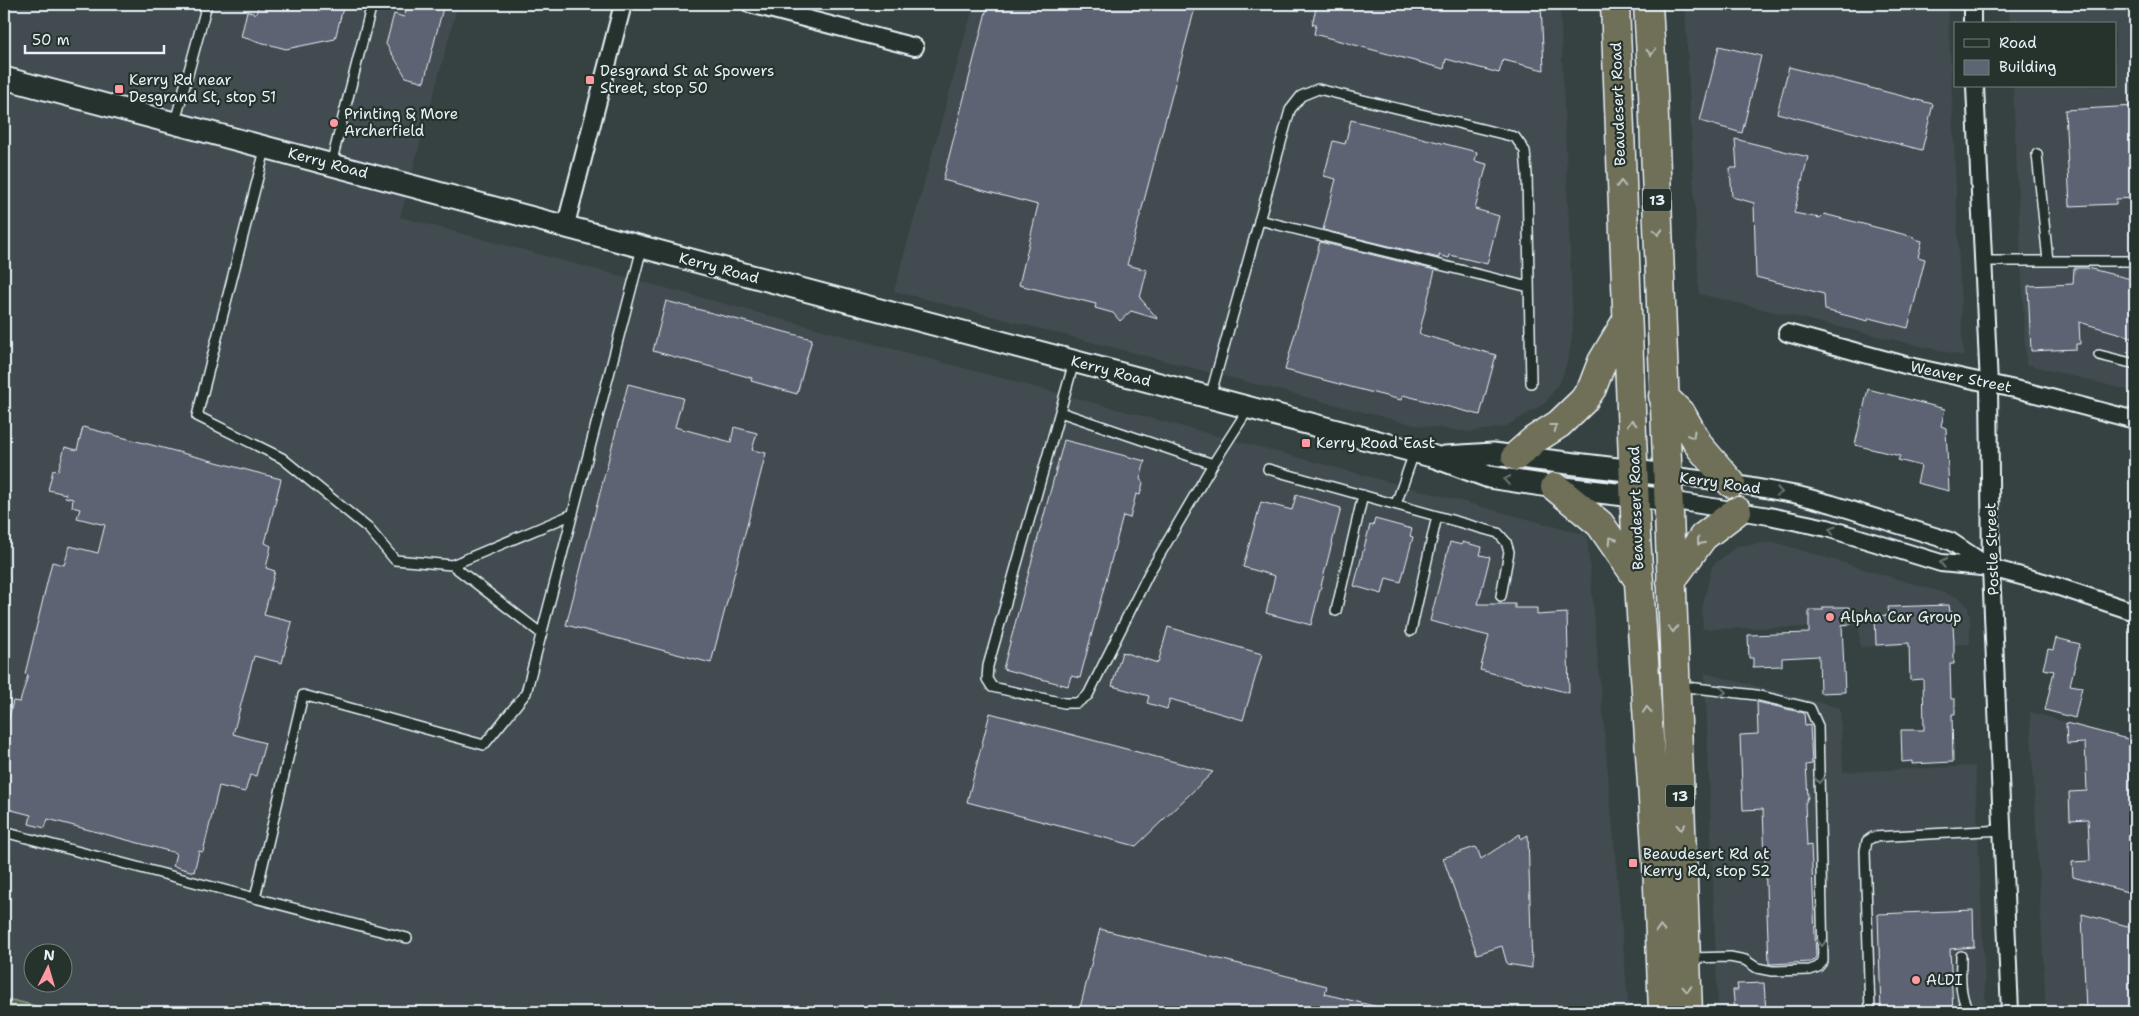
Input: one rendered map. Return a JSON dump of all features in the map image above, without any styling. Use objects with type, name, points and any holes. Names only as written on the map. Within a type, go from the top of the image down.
[{"type":"highway","name":"Beaudesert Road","points":[[1615,4],[1639,580],[1657,862],[1663,1012]]},
{"type":"highway","name":"13","points":[[1648,4],[1688,1012]]},
{"type":"highway","points":[[1516,456],[1534,440],[1559,424],[1583,401],[1592,388],[1602,362],[1627,320]]},
{"type":"highway","points":[[1663,396],[1682,414],[1700,448],[1731,483]]},
{"type":"highway","points":[[1555,487],[1594,516],[1639,580]]},
{"type":"highway","points":[[1671,581],[1703,537],[1738,511]]},
{"type":"street","points":[[565,228],[624,4]]},
{"type":"street","points":[[750,4],[915,47]]},
{"type":"street","points":[[1972,4],[1972,22]]},
{"type":"street","name":"Kerry Road","points":[[4,78],[266,146],[565,228],[1210,397],[1414,453],[1435,457],[1489,477],[1555,487],[1635,484]]},
{"type":"street","name":"Postle Street","points":[[1975,88],[1989,385],[1991,568],[2010,1012]]},
{"type":"street","name":"Weaver Street","points":[[1787,332],[1909,366],[1989,385],[2024,391],[2135,420]]},
{"type":"street","name":"Kerry Road","points":[[1435,457],[1493,454],[1516,456],[1635,484],[1668,488],[1738,511],[1826,528],[1941,563],[1991,568],[2047,583],[2135,612]]},
{"type":"street","name":"Kerry Road","points":[[1668,488],[1731,483],[1807,498],[1950,541],[1991,568]]},
{"type":"lane","points":[[175,123],[207,4]]},
{"type":"lane","points":[[331,164],[372,4]]},
{"type":"lane","points":[[1210,397],[1290,110],[1301,96],[1318,89],[1515,137],[1525,152],[1528,174],[1531,383]]},
{"type":"lane","points":[[266,146],[197,416],[282,458],[369,529],[395,560],[452,565],[573,514]]},
{"type":"lane","points":[[2037,154],[2048,261]]},
{"type":"lane","points":[[1259,220],[1529,286]]},
{"type":"lane","points":[[255,898],[303,694],[484,744],[526,693],[642,248]]},
{"type":"lane","points":[[1982,261],[2135,261]]},
{"type":"lane","points":[[2099,356],[2135,364]]},
{"type":"lane","points":[[1074,362],[988,666],[987,679],[992,687],[1064,703],[1077,703],[1088,695],[1149,573],[1249,408]]},
{"type":"lane","points":[[1060,412],[1214,464]]},
{"type":"lane","points":[[1396,504],[1414,453]]},
{"type":"lane","points":[[1268,469],[1498,533],[1506,542],[1509,552],[1501,596]]},
{"type":"lane","points":[[1336,611],[1363,495]]},
{"type":"lane","points":[[1410,631],[1437,516]]},
{"type":"lane","points":[[452,565],[542,634]]},
{"type":"lane","points":[[1675,685],[1756,695],[1810,708],[1818,726],[1823,961],[1818,967],[1810,970],[1772,971],[1757,968],[1745,960],[1730,957],[1686,958]]},
{"type":"lane","points":[[1870,1012],[1865,851],[1867,841],[1873,836],[2003,830]]},
{"type":"lane","points":[[4,832],[406,938]]},
{"type":"lane","points":[[1961,956],[1962,988],[1966,1007],[1971,1012]]},
{"type":"shaded area","points":[[4,4],[458,4],[400,217],[1587,535],[1629,1012],[62,1012],[4,998]]},
{"type":"shaded area","points":[[974,4],[1560,4],[1573,329],[1569,356],[1561,380],[1545,403],[1505,427],[1470,432],[1414,425],[894,291]]},
{"type":"shaded area","points":[[1685,4],[1948,4],[1963,356],[1699,294]]},
{"type":"shaded area","points":[[2009,4],[2135,4],[2135,392],[2026,364],[2013,88],[2116,88],[2116,22],[2010,22]]},
{"type":"shaded area","points":[[1774,542],[1960,598],[1967,606],[1970,616],[1970,644],[1860,647],[1859,626],[1703,629],[1702,610],[1712,566],[1737,546]]},
{"type":"shaded area","points":[[1705,673],[1840,708],[1843,772],[1975,766],[1986,1012],[1718,1012]]},
{"type":"shaded area","points":[[2030,712],[2135,741],[2135,1012],[2046,1012]]},
{"type":"green space","points":[[4,998],[62,1012],[4,1012]]},
{"type":"building","points":[[259,4],[344,4],[335,39],[286,49],[241,37],[247,11],[256,14]]},
{"type":"building","points":[[408,4],[444,4],[424,82],[406,77],[386,44],[394,14],[404,17]]},
{"type":"building","points":[[988,4],[1196,4],[1127,265],[1147,270],[1140,298],[1158,319],[1131,311],[1120,321],[1113,313],[1095,308],[1096,304],[1019,285],[1038,205],[943,180]]},
{"type":"building","points":[[1317,4],[1541,4],[1544,70],[1503,60],[1499,73],[1446,59],[1444,69],[1314,34],[1316,24],[1312,25]]},
{"type":"building","points":[[1719,46],[1761,56],[1742,133],[1700,121]]},
{"type":"building","points":[[1789,67],[1933,104],[1922,150],[1777,113]]},
{"type":"building","points":[[2135,106],[2135,198],[2116,199],[2116,204],[2070,206],[2065,110]]},
{"type":"building","points":[[1351,120],[1477,152],[1475,161],[1487,164],[1475,209],[1499,216],[1487,264],[1450,255],[1449,258],[1439,255],[1439,258],[1323,230],[1336,179],[1324,176],[1333,141],[1345,144]]},
{"type":"building","points":[[1735,139],[1808,157],[1794,213],[1820,218],[1824,214],[1914,237],[1914,239],[1922,241],[1918,257],[1925,259],[1908,328],[1869,318],[1868,321],[1825,310],[1824,294],[1756,277],[1754,203],[1732,197],[1730,168],[1737,168]]},
{"type":"building","points":[[1320,242],[1435,270],[1419,334],[1496,355],[1480,415],[1403,395],[1401,400],[1285,370]]},
{"type":"building","points":[[2074,268],[2087,268],[2135,280],[2135,338],[2079,322],[2080,344],[2076,344],[2076,349],[2031,351],[2028,286],[2073,284]]},
{"type":"building","points":[[666,301],[812,339],[797,394],[751,381],[752,378],[653,351]]},
{"type":"building","points":[[628,384],[683,398],[675,427],[731,442],[734,427],[757,433],[752,450],[766,453],[711,663],[566,625]]},
{"type":"building","points":[[1868,389],[1945,409],[1941,426],[1946,428],[1949,491],[1917,483],[1921,466],[1898,460],[1900,456],[1855,445]]},
{"type":"building","points":[[83,427],[281,479],[265,543],[271,546],[266,568],[275,571],[264,615],[292,622],[282,663],[254,656],[233,734],[265,743],[256,776],[250,775],[245,792],[219,786],[203,852],[199,851],[194,872],[173,866],[176,853],[48,819],[45,828],[29,824],[31,815],[4,808],[4,739],[13,701],[20,702],[28,675],[25,674],[52,562],[64,565],[70,546],[98,553],[105,525],[77,518],[80,509],[72,507],[73,499],[65,497],[66,494],[48,490],[53,470],[58,471],[65,447],[77,450]]},
{"type":"building","points":[[1064,440],[1145,461],[1140,479],[1143,483],[1140,495],[1136,494],[1130,518],[1123,516],[1080,678],[1071,676],[1068,686],[1003,669]]},
{"type":"building","points":[[1296,495],[1341,508],[1311,625],[1266,613],[1275,576],[1243,567],[1261,502],[1292,510]]},
{"type":"building","points":[[1375,519],[1412,529],[1410,536],[1413,537],[1401,582],[1386,578],[1382,594],[1354,586],[1370,525],[1373,526]]},
{"type":"building","points":[[1450,542],[1462,545],[1462,542],[1482,547],[1480,555],[1490,557],[1478,604],[1515,604],[1515,608],[1537,608],[1537,615],[1567,613],[1569,693],[1480,670],[1489,636],[1430,621]]},
{"type":"building","points":[[1949,605],[1950,612],[1952,612],[1954,641],[1954,664],[1950,664],[1951,699],[1955,699],[1955,714],[1952,714],[1953,762],[1912,764],[1912,761],[1902,762],[1901,730],[1924,730],[1923,679],[1910,680],[1909,643],[1876,645],[1875,616],[1889,615],[1888,607]]},
{"type":"building","points":[[1823,607],[1850,607],[1851,624],[1842,625],[1845,692],[1820,693],[1819,656],[1782,658],[1782,666],[1753,667],[1753,658],[1749,658],[1748,635],[1809,633],[1809,610],[1823,610]]},
{"type":"building","points":[[1168,627],[1262,654],[1243,720],[1170,699],[1167,709],[1147,703],[1149,696],[1112,686],[1122,652],[1158,663]]},
{"type":"building","points":[[2056,638],[2080,644],[2070,685],[2082,687],[2075,718],[2045,710],[2054,671],[2043,669],[2048,649],[2053,650]]},
{"type":"building","points":[[1757,702],[1804,713],[1805,726],[1810,725],[1812,764],[1806,765],[1808,797],[1805,804],[1807,846],[1811,845],[1816,957],[1811,962],[1769,964],[1763,809],[1743,810],[1740,735],[1758,734]]},
{"type":"building","points":[[990,713],[1213,772],[1136,846],[967,802]]},
{"type":"building","points":[[2066,723],[2135,741],[2135,894],[2073,877],[2072,862],[2090,861],[2088,819],[2070,820],[2069,792],[2087,791],[2085,743],[2067,744]]},
{"type":"building","points":[[1520,834],[1521,839],[1528,835],[1532,968],[1507,964],[1502,946],[1477,954],[1443,858],[1475,847],[1481,859]]},
{"type":"building","name":"ALDI","points":[[1973,910],[1974,947],[1950,949],[1953,1012],[1881,1012],[1878,914]]},
{"type":"building","points":[[2082,914],[2135,928],[2135,1012],[2086,1012]]},
{"type":"building","points":[[1100,929],[1327,986],[1325,994],[1378,1007],[1378,1012],[1079,1012]]},
{"type":"building","points":[[1764,983],[1766,1012],[1735,1012],[1733,990],[1738,990],[1737,984]]},
{"type":"place","name":"Desgrand St at Spowers Street, stop 50","points":[[590,80]]},
{"type":"place","name":"Kerry Rd near Desgrand St, stop 51","points":[[119,89]]},
{"type":"place","name":"Printing & More Archerfield","points":[[334,123]]},
{"type":"place","name":"Kerry Road East","points":[[1306,443]]},
{"type":"place","name":"Alpha Car Group","points":[[1830,617]]},
{"type":"place","name":"Beaudesert Rd at Kerry Rd, stop 52","points":[[1633,863]]},
{"type":"place","name":"ALDI","points":[[1916,980]]}]
